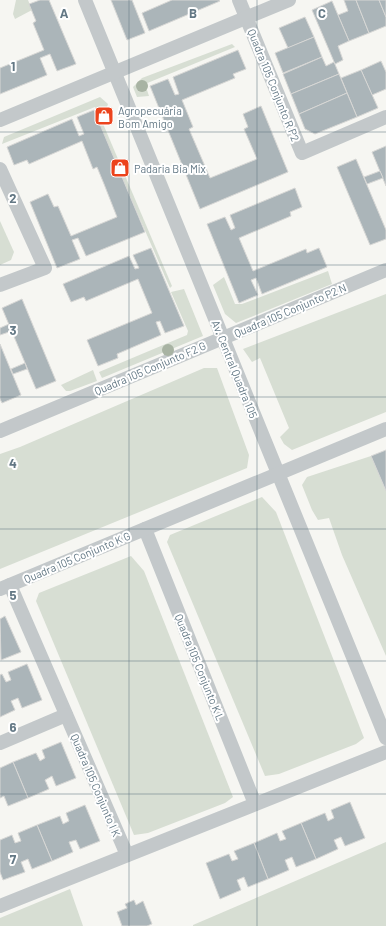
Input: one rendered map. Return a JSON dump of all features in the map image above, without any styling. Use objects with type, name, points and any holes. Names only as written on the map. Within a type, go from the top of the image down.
[{"type":"street","name":"Av. Central Quadra 105","points":[[85,0],[386,738]]},
{"type":"street","name":"Quadra 105 Conjunto R P2","points":[[239,0],[302,153],[386,117]]},
{"type":"street","points":[[0,120],[289,0]]},
{"type":"street","points":[[0,169],[45,268],[0,285]]},
{"type":"street","name":"Quadra 105 Conjunto P2 N","points":[[222,338],[386,270]]},
{"type":"street","name":"Quadra 105 Conjunto F2 G","points":[[0,431],[222,338]]},
{"type":"street","name":"Quadra 105 Conjunto K G","points":[[5,587],[386,429]]},
{"type":"street","name":"Quadra 105 Conjunto K L","points":[[145,529],[255,804]]},
{"type":"street","name":"Quadra 105 Conjunto I K","points":[[5,587],[66,715],[127,855]]},
{"type":"street","points":[[0,743],[66,715]]},
{"type":"street","points":[[5,904],[386,752]]},
{"type":"shaded area","points":[[16,0],[28,0],[32,10],[15,19],[13,14]]},
{"type":"shaded area","points":[[232,44],[235,47],[145,84],[149,96],[137,97],[133,87],[142,78]]},
{"type":"shaded area","points":[[100,97],[108,104],[106,110],[99,113],[95,107],[2,144],[4,137]]},
{"type":"shaded area","points":[[101,119],[172,286],[170,288],[97,120]]},
{"type":"shaded area","points":[[0,221],[14,252],[11,260],[0,265]]},
{"type":"shaded area","points":[[328,271],[332,284],[236,323],[225,314],[213,285],[224,277],[235,304],[242,304]]},
{"type":"shaded area","points":[[184,289],[203,336],[102,378],[99,372],[187,335],[188,331],[171,292]]},
{"type":"shaded area","points":[[386,294],[386,412],[292,450],[284,444],[280,437],[289,428],[260,358],[252,362],[243,349]]},
{"type":"shaded area","points":[[204,368],[217,368],[249,455],[247,468],[0,569],[0,454],[20,447]]},
{"type":"shaded area","points":[[93,370],[97,381],[70,391],[66,391],[61,385]]},
{"type":"shaded area","points":[[371,456],[386,491],[386,656],[342,555],[329,518],[318,520],[312,510],[302,485],[307,477]]},
{"type":"shaded area","points":[[262,497],[276,512],[364,738],[356,744],[279,774],[265,776],[167,542],[170,535]]},
{"type":"shaded area","points":[[131,556],[144,571],[233,797],[225,803],[148,833],[134,835],[36,601],[39,593]]},
{"type":"shaded area","points":[[386,842],[386,926],[193,926],[193,925]]},
{"type":"shaded area","points":[[70,889],[83,926],[0,926],[0,918]]},
{"type":"building","points":[[40,0],[49,0],[76,64],[57,71],[50,54],[40,58],[47,75],[0,94],[0,68],[44,50],[33,23],[36,21],[29,4]]},
{"type":"building","points":[[111,0],[132,0],[145,33],[127,40]]},
{"type":"building","points":[[172,0],[220,1],[149,31],[142,13]]},
{"type":"building","points":[[344,0],[356,0],[369,33],[349,41],[338,15],[348,11]]},
{"type":"building","points":[[356,0],[379,0],[386,17],[386,26],[369,33]]},
{"type":"building","points":[[379,0],[386,0],[386,17]]},
{"type":"building","points":[[332,1],[349,41],[338,46],[343,60],[335,64],[312,10]]},
{"type":"building","points":[[305,17],[314,37],[288,48],[279,28]]},
{"type":"building","points":[[314,37],[322,57],[283,73],[275,53]]},
{"type":"building","points":[[238,50],[246,69],[233,74],[235,78],[182,100],[193,127],[189,129],[210,178],[257,159],[244,129],[248,127],[243,114],[261,106],[288,172],[200,209],[150,86],[168,79],[175,95],[179,94],[173,77]]},
{"type":"building","points":[[322,57],[326,66],[334,62],[339,74],[291,94],[283,74]]},
{"type":"building","points":[[381,61],[386,72],[386,89],[372,95],[361,70]]},
{"type":"building","points":[[361,70],[378,108],[357,117],[341,78]]},
{"type":"building","points":[[339,74],[347,93],[299,114],[291,94]]},
{"type":"building","points":[[347,93],[357,117],[315,134],[305,129],[299,114]]},
{"type":"building","points":[[94,110],[145,232],[86,256],[78,238],[72,240],[80,259],[57,268],[30,202],[48,194],[54,207],[58,206],[71,236],[117,217],[97,167],[93,169],[82,141],[29,164],[27,160],[14,165],[7,147],[72,119],[79,136],[84,134],[77,117]]},
{"type":"building","points":[[386,146],[386,186],[372,152]]},
{"type":"building","points":[[356,159],[386,230],[386,239],[370,245],[337,167]]},
{"type":"building","points":[[380,171],[383,178],[367,184],[364,177]]},
{"type":"building","points":[[295,188],[302,207],[290,212],[291,216],[239,238],[253,271],[306,249],[307,253],[319,248],[327,267],[262,294],[256,278],[251,280],[258,295],[239,303],[207,224],[225,217],[231,230],[235,228],[230,215]]},
{"type":"building","points":[[151,248],[184,326],[165,333],[160,321],[156,322],[161,335],[117,354],[118,358],[98,366],[87,340],[152,313],[138,279],[86,301],[84,297],[71,302],[63,284],[129,256],[135,269],[139,268],[133,255]]},
{"type":"building","points":[[22,299],[56,381],[36,389],[2,308]]},
{"type":"building","points":[[9,324],[12,331],[0,335],[0,328]]},
{"type":"building","points":[[0,344],[21,395],[2,403],[0,399]]},
{"type":"building","points":[[25,363],[27,369],[13,374],[11,369]]},
{"type":"building","points":[[386,450],[386,491],[371,456]]},
{"type":"building","points":[[5,616],[21,652],[1,660],[0,619]]},
{"type":"building","points":[[27,664],[42,700],[22,708],[18,698],[11,701],[15,710],[0,717],[0,675],[2,674],[6,682],[11,680],[8,672]]},
{"type":"building","points":[[61,742],[76,778],[56,786],[52,776],[45,780],[49,789],[28,798],[13,762],[36,753],[40,761],[45,758],[42,750]]},
{"type":"building","points":[[13,762],[28,798],[8,806],[4,796],[0,798],[0,768]]},
{"type":"building","points":[[350,802],[365,838],[345,846],[341,837],[334,840],[338,849],[316,859],[301,823],[325,813],[328,821],[334,818],[331,810]]},
{"type":"building","points":[[85,805],[100,841],[80,849],[76,840],[69,842],[73,852],[52,861],[37,825],[60,816],[63,824],[69,821],[66,813]]},
{"type":"building","points":[[301,823],[316,859],[296,867],[292,857],[285,860],[289,870],[268,879],[254,843],[277,833],[280,841],[286,839],[282,831]]},
{"type":"building","points":[[37,825],[52,861],[32,869],[28,859],[21,862],[25,872],[3,880],[0,872],[0,840],[12,835],[15,843],[21,841],[18,833]]},
{"type":"building","points":[[254,843],[268,879],[248,887],[244,877],[237,880],[241,890],[220,899],[206,863],[229,854],[232,861],[238,859],[234,851]]},
{"type":"building","points":[[134,900],[136,905],[143,901],[152,924],[147,926],[122,926],[117,912],[127,908],[125,904]]},
{"type":"place","name":"Agropecuária Bom Amigo","points":[[104,116]]},
{"type":"place","name":"Padaria Bia Mix","points":[[120,168]]}]
